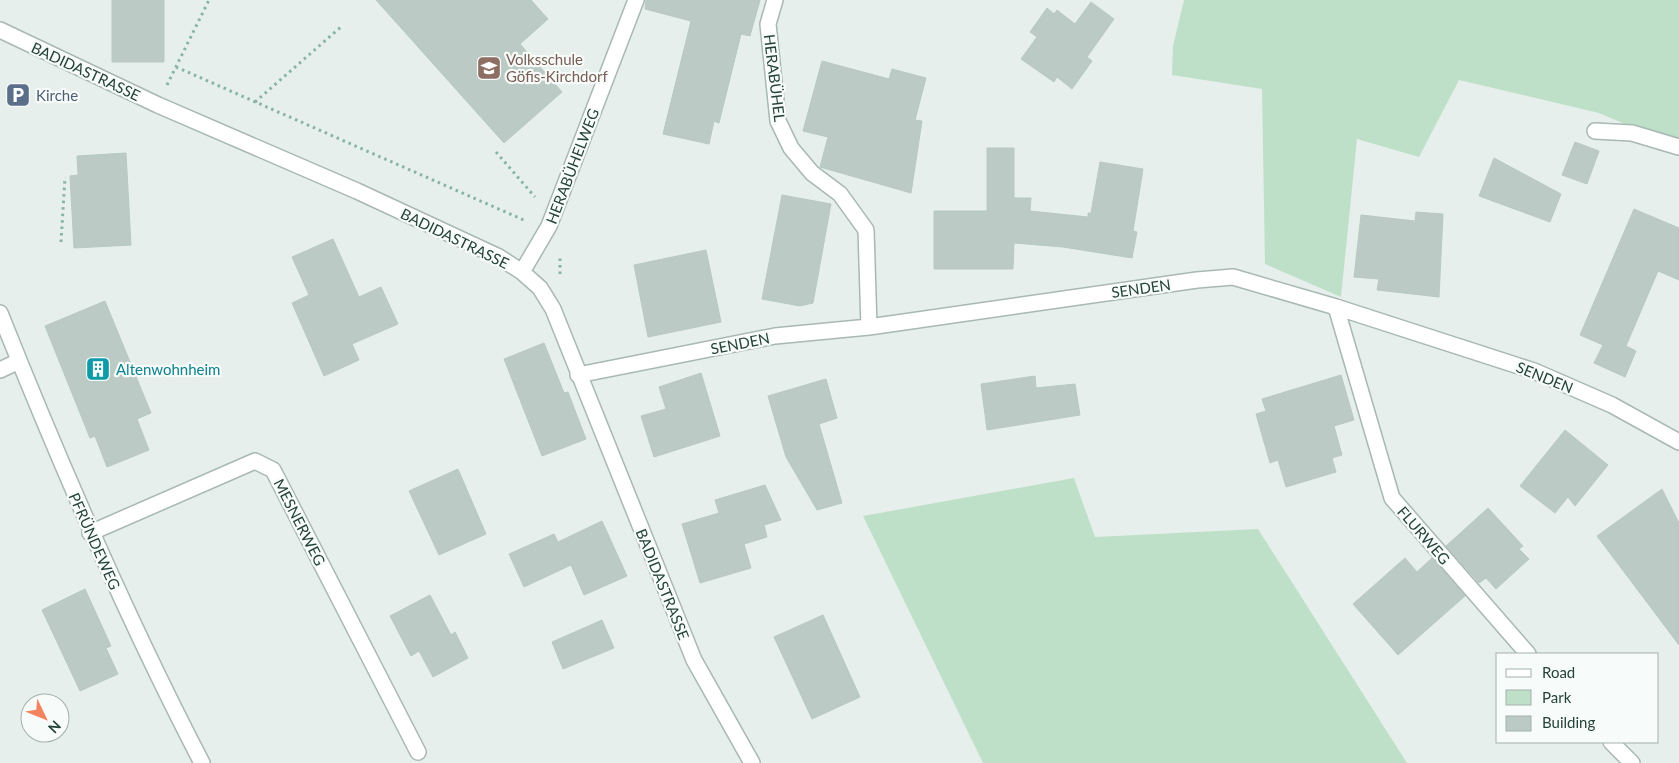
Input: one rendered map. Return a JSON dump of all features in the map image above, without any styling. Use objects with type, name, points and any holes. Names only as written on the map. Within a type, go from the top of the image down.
[{"type":"street","name":"HERABÜHELWEG","points":[[522,272],[549,226],[636,0]]},
{"type":"street","name":"HERABÜHEL","points":[[775,0],[768,24],[778,121],[791,148],[812,173],[840,194],[866,230],[869,327]]},
{"type":"street","name":"BADIDASTRASSE","points":[[0,30],[158,105],[357,191],[499,256],[522,272],[540,288],[553,309],[694,660],[752,763]]},
{"type":"street","points":[[1595,131],[1632,133],[1679,147]]},
{"type":"street","name":"SENDEN","points":[[578,375],[775,336],[869,327],[1197,280],[1233,277],[1336,307],[1534,371],[1612,405],[1679,442]]},
{"type":"street","name":"FLURWEG","points":[[1336,307],[1392,498],[1527,653]]},
{"type":"street","name":"PFRÜNDEWEG","points":[[0,313],[90,533],[169,700],[202,763]]},
{"type":"street","points":[[0,370],[19,362]]},
{"type":"street","name":"MESNERWEG","points":[[90,533],[255,460],[273,470],[418,752]]},
{"type":"street","points":[[1612,743],[1632,763]]},
{"type":"path","points":[[158,105],[209,0]]},
{"type":"path","points":[[256,102],[342,26]]},
{"type":"path","points":[[176,67],[534,224],[549,226]]},
{"type":"path","points":[[496,152],[540,202],[549,226],[561,246],[559,293],[553,309]]},
{"type":"path","points":[[61,242],[65,177]]},
{"type":"green space","points":[[1184,0],[1679,0],[1679,147],[1599,113],[1459,80],[1419,157],[1357,139],[1341,297],[1265,264],[1262,89],[1172,75],[1173,46]]},
{"type":"green space","points":[[1074,478],[1095,537],[1258,529],[1407,763],[983,763],[863,516]]},
{"type":"building","points":[[112,0],[164,0],[164,62],[112,62]]},
{"type":"building","name":"Volksschule Göfis-Kirchdorf","points":[[376,0],[531,0],[548,19],[520,44],[562,92],[504,143]]},
{"type":"building","points":[[646,0],[760,0],[750,36],[741,34],[719,123],[714,121],[709,144],[663,134],[691,21],[645,9]]},
{"type":"building","points":[[1091,2],[1114,19],[1087,57],[1092,61],[1072,89],[1057,77],[1054,82],[1021,59],[1037,37],[1030,32],[1047,8],[1054,14],[1057,10],[1075,24]]},
{"type":"building","points":[[822,61],[889,79],[892,69],[926,78],[915,120],[922,121],[911,193],[820,167],[828,137],[803,131]]},
{"type":"building","points":[[1575,142],[1599,151],[1587,184],[1562,175]]},
{"type":"building","points":[[987,148],[1014,148],[1014,198],[1031,198],[1030,211],[1088,217],[1088,213],[1091,213],[1100,162],[1143,169],[1133,231],[1137,232],[1132,258],[1063,247],[1014,243],[1013,269],[934,269],[934,211],[987,211]]},
{"type":"building","points":[[126,153],[131,245],[74,248],[70,176],[78,175],[77,156]]},
{"type":"building","points":[[1494,158],[1561,194],[1550,222],[1479,196]]},
{"type":"building","points":[[782,195],[831,204],[813,303],[800,306],[762,299]]},
{"type":"building","points":[[1634,209],[1679,228],[1679,280],[1658,271],[1626,346],[1636,351],[1625,377],[1594,363],[1603,345],[1580,335]]},
{"type":"building","points":[[1416,212],[1443,214],[1439,297],[1377,290],[1379,279],[1354,277],[1361,215],[1415,221]]},
{"type":"building","points":[[333,239],[359,297],[381,287],[398,324],[352,344],[359,360],[324,376],[292,303],[309,295],[292,257]]},
{"type":"building","points":[[706,250],[721,322],[648,337],[634,265]]},
{"type":"building","name":"Altenwohnheim","points":[[105,301],[151,413],[137,419],[149,450],[107,467],[95,436],[90,438],[45,326]]},
{"type":"building","points":[[544,343],[564,393],[568,392],[586,439],[542,456],[504,359]]},
{"type":"building","points":[[701,373],[720,436],[654,457],[641,416],[666,409],[659,387]]},
{"type":"building","points":[[1341,375],[1354,420],[1334,426],[1342,455],[1332,458],[1336,472],[1286,487],[1278,460],[1270,463],[1256,414],[1266,411],[1262,399]]},
{"type":"building","points":[[1035,376],[1036,388],[1075,384],[1080,415],[987,430],[981,384]]},
{"type":"building","points":[[826,379],[837,418],[819,424],[842,503],[817,510],[786,457],[768,396]]},
{"type":"building","points":[[1565,430],[1608,465],[1575,506],[1568,497],[1555,513],[1520,486]]},
{"type":"building","points":[[458,469],[486,534],[439,555],[409,491]]},
{"type":"building","points":[[765,485],[781,520],[764,525],[767,537],[744,544],[751,568],[700,583],[682,524],[719,513],[715,500]]},
{"type":"building","points":[[1662,489],[1679,523],[1679,645],[1597,536]]},
{"type":"building","points":[[1488,508],[1523,546],[1519,549],[1529,559],[1496,589],[1486,578],[1479,583],[1446,546]]},
{"type":"building","points":[[602,521],[627,576],[584,595],[571,565],[524,587],[509,554],[554,534],[558,542]]},
{"type":"building","points":[[1405,558],[1417,572],[1432,558],[1465,596],[1398,655],[1353,604]]},
{"type":"building","points":[[85,589],[111,646],[106,648],[118,674],[80,691],[42,610]]},
{"type":"building","points":[[430,595],[451,635],[455,632],[468,658],[433,677],[419,651],[411,656],[390,616]]},
{"type":"building","points":[[823,615],[860,697],[812,719],[774,637]]},
{"type":"building","points":[[602,620],[614,648],[563,669],[552,642]]},
{"type":"place","name":"Volksschule Göfis-Kirchdorf","points":[[489,68]]},
{"type":"place","name":"Kirche","points":[[18,95]]},
{"type":"place","name":"Altenwohnheim","points":[[98,369]]}]
